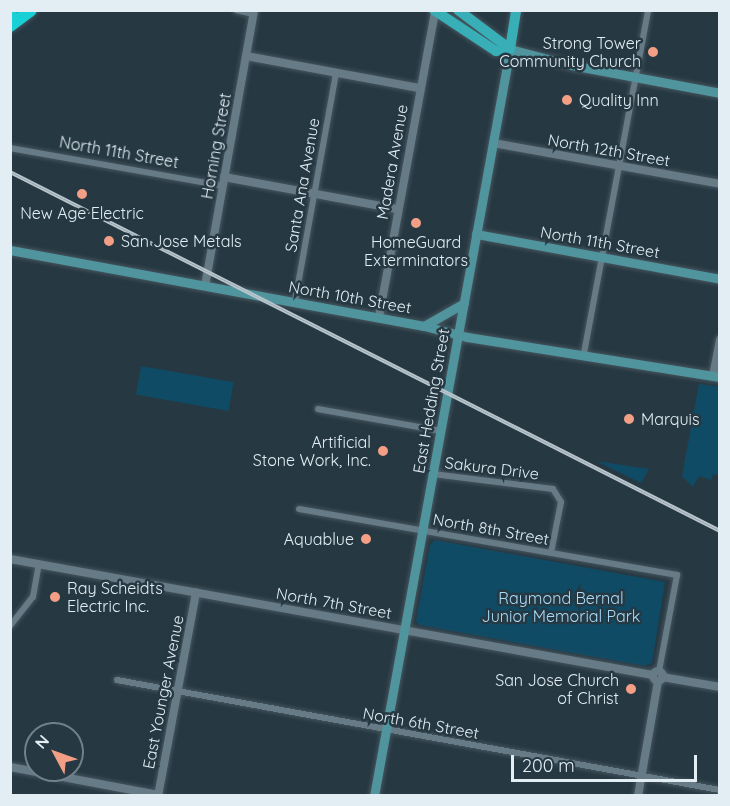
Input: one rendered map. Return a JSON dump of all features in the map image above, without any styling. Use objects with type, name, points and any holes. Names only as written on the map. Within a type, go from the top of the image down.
[{"type":"highway","points":[[10,26],[31,10]]},
{"type":"main road","name":"East Hedding Street","points":[[374,795],[516,10]]},
{"type":"main road","points":[[434,11],[496,51],[510,49],[636,78],[720,93]]},
{"type":"main road","points":[[459,11],[510,49]]},
{"type":"main road","name":"North 11th Street","points":[[476,234],[720,279]]},
{"type":"main road","name":"North 10th Street","points":[[10,250],[458,332],[466,337],[584,353],[716,377]]},
{"type":"main road","points":[[424,326],[464,303]]},
{"type":"street","points":[[236,10],[254,12]]},
{"type":"street","points":[[584,353],[648,10]]},
{"type":"street","name":"Madera Avenue","points":[[379,317],[434,11]]},
{"type":"street","name":"Horning Street","points":[[206,286],[254,12]]},
{"type":"street","points":[[246,56],[419,88]]},
{"type":"street","name":"Santa Ana Avenue","points":[[295,302],[336,73]]},
{"type":"street","name":"North 12th Street","points":[[493,143],[720,184]]},
{"type":"street","name":"North 11th Street","points":[[10,148],[223,186]]},
{"type":"street","points":[[224,177],[397,209]]},
{"type":"street","points":[[716,377],[720,340]]},
{"type":"street","points":[[318,409],[441,431]]},
{"type":"street","name":"Sakura Drive","points":[[433,474],[553,489],[561,502],[551,553]]},
{"type":"street","name":"North 8th Street","points":[[300,509],[677,575],[658,676]]},
{"type":"street","name":"North 7th Street","points":[[10,559],[720,687]]},
{"type":"street","points":[[10,626],[33,597],[39,564]]},
{"type":"street","name":"East Younger Avenue","points":[[159,795],[196,593]]},
{"type":"street","points":[[638,795],[658,676]]},
{"type":"street","name":"North 6th Street","points":[[117,680],[720,790]]},
{"type":"street","points":[[10,767],[159,795]]},
{"type":"green space","points":[[141,366],[234,382],[229,411],[136,395]]},
{"type":"green space","points":[[699,384],[719,387],[719,475],[713,474],[711,480],[699,476],[693,487],[682,476]]},
{"type":"green space","points":[[596,461],[649,469],[641,483]]},
{"type":"green space","name":"Raymond Bernal Junior Memorial Park","points":[[435,540],[665,582],[652,663],[645,666],[419,625],[416,621],[430,545]]},
{"type":"railway","points":[[10,172],[720,531]]},
{"type":"place","name":"Strong Tower Community Church","points":[[653,52]]},
{"type":"place","name":"Quality Inn","points":[[567,100]]},
{"type":"place","name":"New Age Electric","points":[[82,194]]},
{"type":"place","name":"HomeGuard Exterminators","points":[[416,223]]},
{"type":"place","name":"San Jose Metals","points":[[109,241]]},
{"type":"place","name":"Marquis","points":[[629,419]]},
{"type":"place","name":"Artificial Stone Work, Inc.","points":[[383,451]]},
{"type":"place","name":"Aquablue","points":[[366,539]]},
{"type":"place","name":"Ray Scheidts Electric Inc.","points":[[55,597]]},
{"type":"place","name":"San Jose Church of Christ","points":[[631,689]]}]
